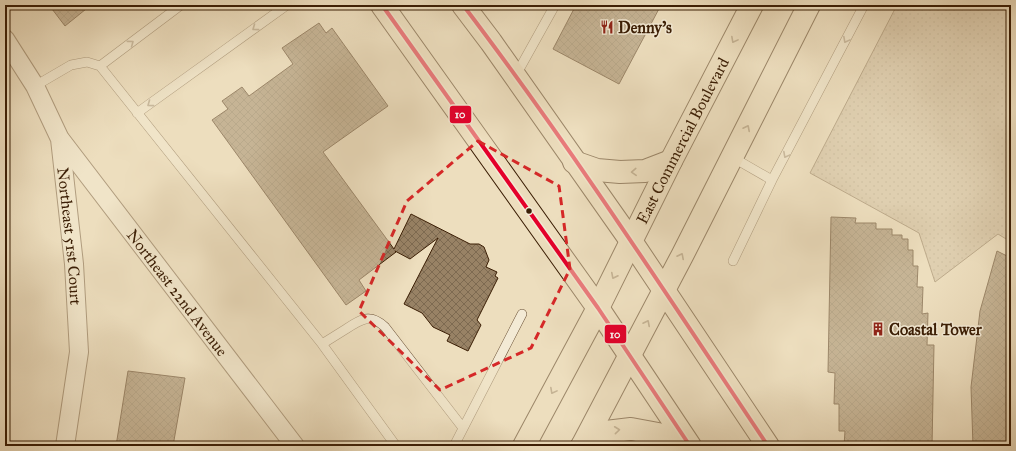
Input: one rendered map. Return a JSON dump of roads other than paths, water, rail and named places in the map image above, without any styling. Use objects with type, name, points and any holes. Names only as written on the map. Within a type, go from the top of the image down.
[{"type":"main road","points":[[382,5],[598,308],[689,446]]},
{"type":"main road","points":[[463,5],[515,76],[631,242],[768,446]]},
{"type":"main road","name":"East Commercial Boulevard","points":[[524,446],[598,308],[671,161],[752,5]]},
{"type":"main road","points":[[582,446],[809,5]]},
{"type":"main road","points":[[574,162],[597,170],[620,172],[645,171],[671,161]]},
{"type":"main road","points":[[582,446],[606,432],[631,429],[658,434],[689,446]]},
{"type":"street","name":"Northeast 51st Court","points":[[5,39],[34,86],[60,139],[74,264],[79,352],[65,446]]},
{"type":"street","name":"Northeast 22nd Avenue","points":[[60,139],[295,446]]},
{"type":"lane","points":[[100,66],[181,5]]},
{"type":"lane","points":[[137,113],[287,5]]},
{"type":"lane","points":[[515,76],[555,5]]},
{"type":"lane","points":[[733,261],[772,180],[864,5]]},
{"type":"lane","points":[[34,86],[71,65],[87,62],[100,66],[322,344],[396,446]]},
{"type":"lane","points":[[732,157],[772,180]]},
{"type":"lane","points":[[454,446],[522,314]]},
{"type":"lane","points":[[322,344],[360,319],[371,319],[379,322],[385,327],[463,428]]},
{"type":"place","name":"Denny's","points":[[607,27]]},
{"type":"place","name":"Coastal Tower","points":[[878,329]]}]
